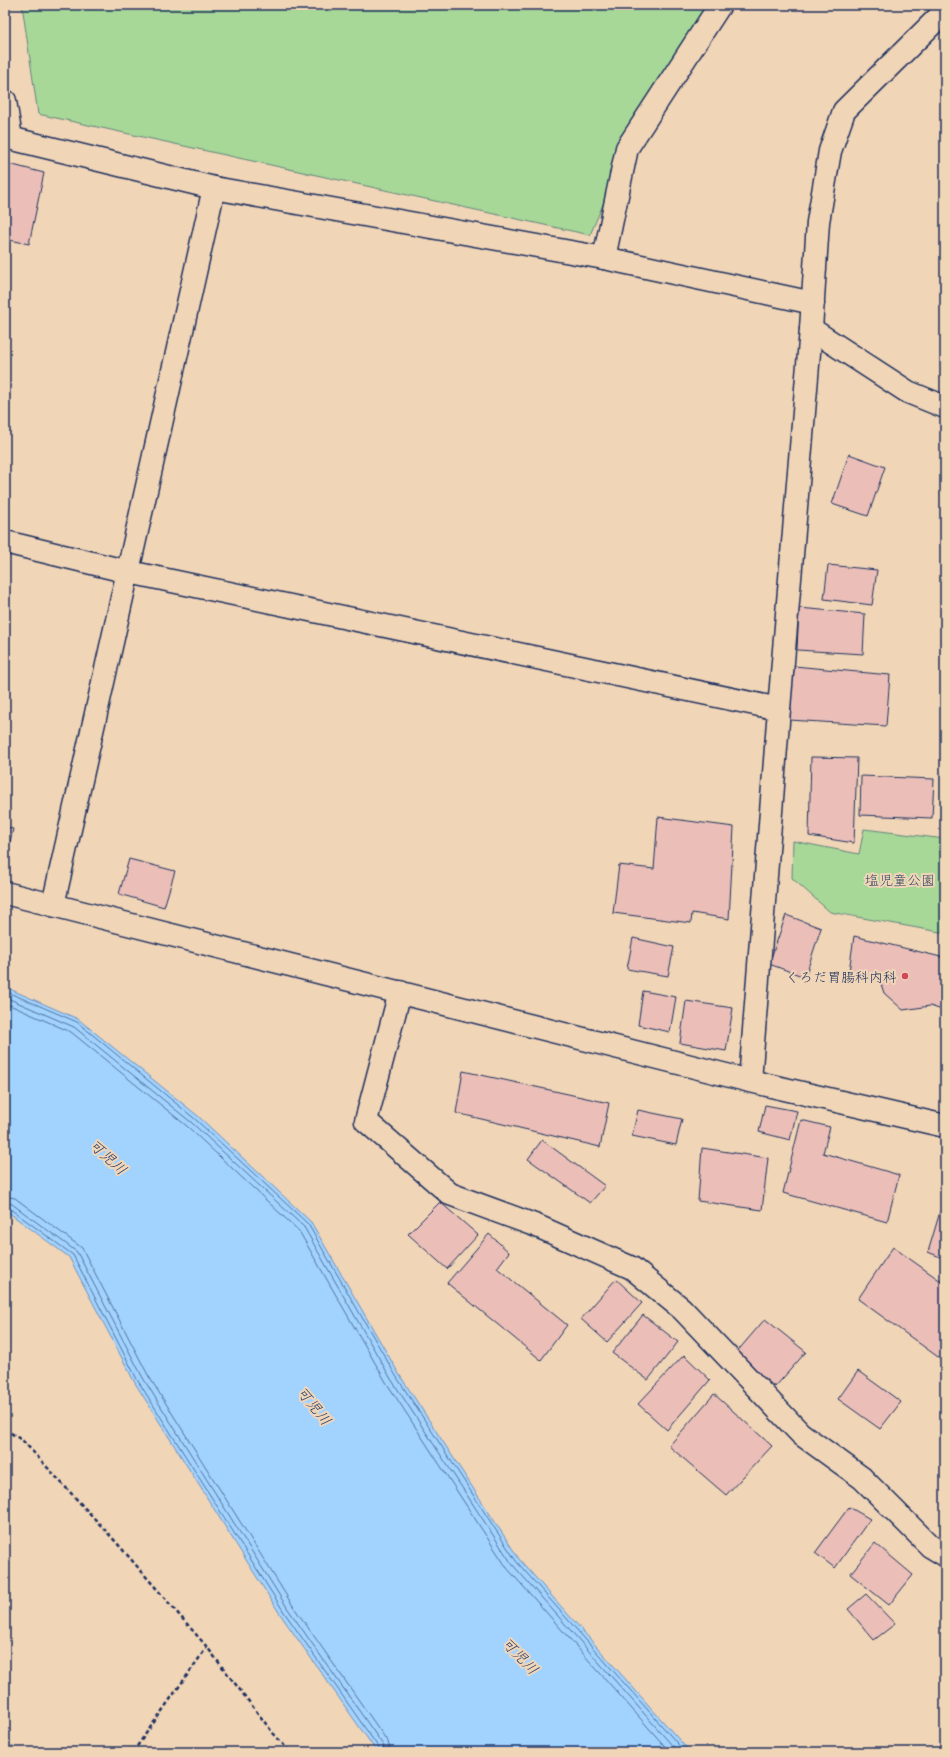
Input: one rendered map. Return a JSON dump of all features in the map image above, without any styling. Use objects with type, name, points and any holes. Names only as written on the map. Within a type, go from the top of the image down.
[{"type":"street","points":[[604,258],[627,148],[720,5]]},
{"type":"street","points":[[750,1081],[811,329],[818,222],[830,151],[844,111],[945,11]]},
{"type":"street","points":[[5,100],[8,137],[214,188],[604,258],[813,303]]},
{"type":"street","points":[[53,905],[214,188]]},
{"type":"street","points":[[811,329],[908,392],[945,408]]},
{"type":"street","points":[[5,542],[129,572],[779,709]]},
{"type":"street","points":[[5,893],[750,1081],[945,1126]]},
{"type":"street","points":[[400,992],[366,1121],[450,1194],[537,1226],[632,1268],[682,1309],[801,1434],[862,1478],[930,1546],[945,1555]]},
{"type":"path","points":[[5,1429],[23,1441],[116,1542],[207,1647],[273,1733],[290,1752]]},
{"type":"path","points":[[133,1752],[207,1647]]},
{"type":"green space","points":[[22,5],[709,5],[627,148],[590,235],[38,114]]},
{"type":"green space","name":"塩児童公園","points":[[864,829],[945,839],[945,933],[830,912],[792,878],[793,841],[859,854]]},
{"type":"water","name":"可児川","points":[[5,987],[78,1019],[198,1116],[311,1222],[399,1374],[519,1559],[690,1752],[377,1752],[280,1614],[135,1383],[69,1257],[5,1210]]},
{"type":"building","points":[[5,163],[44,173],[29,244],[5,239]]},
{"type":"building","points":[[849,454],[885,467],[868,516],[832,504]]},
{"type":"building","points":[[828,565],[877,570],[872,605],[824,599]]},
{"type":"building","points":[[799,608],[865,614],[863,654],[797,650]]},
{"type":"building","points":[[794,666],[890,675],[886,726],[789,720]]},
{"type":"building","points":[[811,757],[857,758],[854,843],[809,836]]},
{"type":"building","points":[[943,773],[945,773],[945,831],[943,831]]},
{"type":"building","points":[[861,776],[934,779],[932,818],[860,815]]},
{"type":"building","points":[[658,817],[734,827],[729,919],[692,913],[691,923],[613,913],[619,865],[654,869]]},
{"type":"building","points":[[5,826],[13,829],[5,864]]},
{"type":"building","points":[[129,859],[175,871],[164,907],[119,894]]},
{"type":"building","points":[[786,915],[821,928],[805,977],[769,964]]},
{"type":"building","name":"くろだ胃腸科内科","points":[[854,936],[945,958],[945,1011],[930,1006],[903,1010],[884,993],[880,981],[849,972]]},
{"type":"building","points":[[633,938],[674,947],[668,976],[627,969]]},
{"type":"building","points":[[643,991],[676,997],[670,1032],[638,1025]]},
{"type":"building","points":[[686,1001],[733,1008],[726,1051],[680,1043]]},
{"type":"building","points":[[463,1071],[609,1103],[600,1147],[456,1113]]},
{"type":"building","points":[[765,1105],[797,1111],[790,1140],[759,1132]]},
{"type":"building","points":[[638,1110],[682,1119],[676,1145],[632,1136]]},
{"type":"building","points":[[801,1120],[830,1127],[823,1153],[899,1175],[887,1222],[783,1193]]},
{"type":"building","points":[[542,1140],[605,1186],[590,1203],[528,1159]]},
{"type":"building","points":[[702,1148],[768,1158],[762,1210],[698,1201]]},
{"type":"building","points":[[945,1195],[945,1259],[928,1252]]},
{"type":"building","points":[[440,1202],[478,1235],[447,1269],[408,1234]]},
{"type":"building","points":[[489,1234],[509,1252],[497,1268],[567,1325],[541,1360],[447,1283]]},
{"type":"building","points":[[893,1247],[945,1284],[945,1362],[858,1299]]},
{"type":"building","points":[[616,1279],[642,1303],[607,1342],[581,1319]]},
{"type":"building","points":[[643,1315],[678,1342],[648,1380],[612,1353]]},
{"type":"building","points":[[765,1319],[806,1352],[775,1387],[735,1354]]},
{"type":"building","points":[[684,1355],[710,1380],[667,1430],[638,1404]]},
{"type":"building","points":[[858,1371],[901,1402],[880,1429],[838,1399]]},
{"type":"building","points":[[714,1394],[772,1446],[726,1495],[669,1446]]},
{"type":"building","points":[[849,1507],[870,1519],[835,1568],[815,1553]]},
{"type":"building","points":[[875,1543],[913,1575],[889,1605],[850,1574]]},
{"type":"building","points":[[866,1594],[895,1624],[874,1640],[848,1609]]},
{"type":"place","name":"くろだ胃腸科内科","points":[[905,976]]}]
